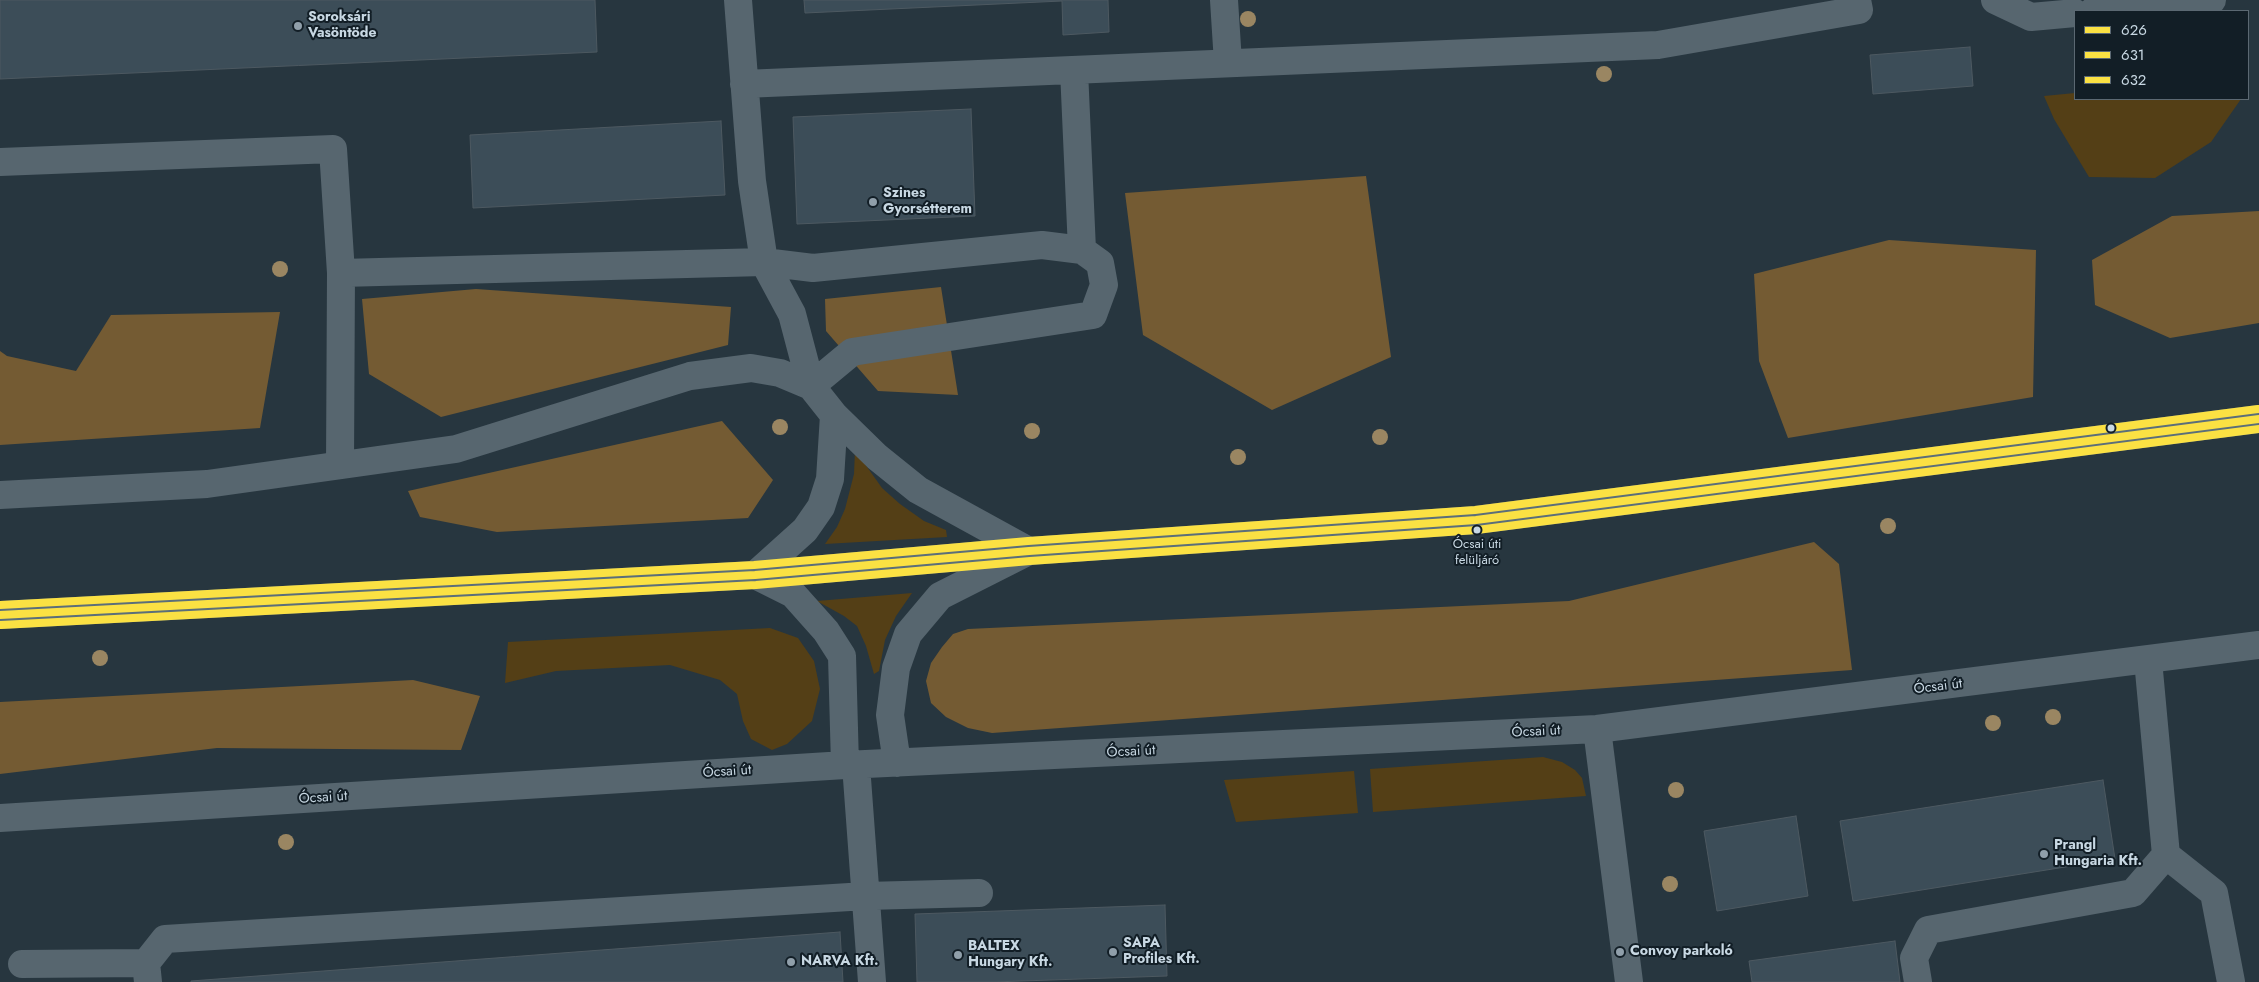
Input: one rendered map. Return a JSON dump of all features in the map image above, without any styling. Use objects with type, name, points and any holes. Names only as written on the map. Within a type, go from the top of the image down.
[{"type":"main road","points":[[0,615],[755,575],[1029,552],[1476,520],[2259,419]]},
{"type":"lane","points":[[738,0],[752,181],[764,262],[792,314],[811,386],[834,415],[878,457],[918,490],[1029,552]]},
{"type":"lane","points":[[1224,0],[1228,63]]},
{"type":"lane","points":[[744,84],[1658,45],[1859,10],[1857,0]]},
{"type":"lane","points":[[1995,0],[2031,17],[2074,13]]},
{"type":"lane","points":[[2105,10],[2212,0]]},
{"type":"lane","points":[[1074,70],[1082,250]]},
{"type":"lane","points":[[0,162],[333,149],[341,273],[340,465]]},
{"type":"lane","points":[[341,273],[764,262],[813,268],[1042,245],[1082,250],[1100,263],[1104,285],[1093,315],[852,352],[811,386]]},
{"type":"lane","points":[[0,495],[207,484],[456,449],[690,376],[751,368],[780,374],[811,386]]},
{"type":"lane","points":[[834,415],[830,479],[821,507],[805,530],[755,575],[794,594],[826,631],[842,656],[850,765],[866,896],[872,982]]},
{"type":"lane","points":[[898,763],[890,715],[896,668],[908,634],[940,596],[1029,552]]},
{"type":"lane","name":"Ócsai út","points":[[0,818],[850,765],[1598,729],[2259,645]]},
{"type":"lane","points":[[1918,982],[1914,958],[1928,930],[2133,893],[2166,855],[2148,660]]},
{"type":"lane","points":[[1598,729],[1629,982]]},
{"type":"lane","points":[[2166,855],[2214,893],[2231,982]]},
{"type":"lane","points":[[22,964],[147,972],[165,939],[866,896],[979,893]]},
{"type":"shaded area","points":[[2074,93],[2074,100],[2240,100],[2211,142],[2155,178],[2089,177],[2054,119],[2044,96]]},
{"type":"shaded area","points":[[1366,176],[1391,357],[1272,410],[1143,335],[1125,193]]},
{"type":"shaded area","points":[[2259,211],[2259,323],[2170,338],[2095,305],[2092,260],[2172,216]]},
{"type":"shaded area","points":[[1889,240],[2036,250],[2033,397],[1788,438],[1759,361],[1754,274]]},
{"type":"shaded area","points":[[941,287],[958,395],[878,391],[826,331],[825,299]]},
{"type":"shaded area","points":[[476,289],[731,307],[728,345],[441,417],[369,374],[362,299]]},
{"type":"shaded area","points":[[280,312],[260,428],[0,445],[0,351],[7,356],[76,371],[111,315]]},
{"type":"shaded area","points":[[722,421],[773,480],[748,518],[497,532],[420,517],[408,491]]},
{"type":"shaded area","points":[[855,450],[882,488],[924,521],[946,530],[947,537],[825,544],[837,527],[845,509],[854,474]]},
{"type":"shaded area","points":[[1814,542],[1839,564],[1852,670],[992,733],[968,728],[946,717],[931,703],[926,681],[931,663],[942,647],[953,634],[968,629],[1569,601]]},
{"type":"shaded area","points":[[912,593],[896,616],[885,640],[879,671],[874,674],[866,646],[857,626],[844,616],[817,601]]},
{"type":"shaded area","points":[[770,628],[798,638],[814,661],[820,689],[812,721],[787,744],[772,750],[751,739],[743,721],[737,694],[720,680],[670,665],[556,671],[505,683],[508,642]]},
{"type":"shaded area","points":[[413,680],[480,696],[461,750],[217,748],[0,774],[0,702]]},
{"type":"shaded area","points":[[1543,757],[1562,762],[1575,770],[1582,778],[1586,796],[1373,812],[1370,769]]},
{"type":"shaded area","points":[[1354,771],[1358,813],[1236,822],[1224,780]]},
{"type":"building","name":"Soroksári Vasöntöde","points":[[0,0],[595,0],[597,52],[0,79]]},
{"type":"building","points":[[804,0],[1108,0],[1109,32],[1063,35],[1062,1],[805,13]]},
{"type":"building","points":[[1970,47],[1973,86],[1873,94],[1870,55]]},
{"type":"building","points":[[971,109],[975,216],[797,224],[793,117]]},
{"type":"building","points":[[721,121],[725,195],[473,208],[470,135]]},
{"type":"building","points":[[2103,780],[2115,859],[1853,901],[1840,821]]},
{"type":"building","points":[[1796,816],[1808,896],[1717,911],[1704,831]]},
{"type":"building","points":[[1165,905],[1167,976],[993,982],[917,982],[915,914]]},
{"type":"building","points":[[840,932],[843,982],[191,982],[191,981]]},
{"type":"building","points":[[1895,941],[1900,982],[1752,982],[1749,961]]},
{"type":"transit line","name":"632","points":[[0,605],[754,565],[1028,541],[1475,510],[2258,409]]},
{"type":"transit line","name":"626","points":[[0,615],[755,575],[1029,551],[1476,520],[2259,419]]},
{"type":"transit line","name":"631","points":[[1,625],[756,585],[1030,561],[1477,530],[2259,429]]},
{"type":"place","name":"Soroksári Vasöntöde","points":[[298,26]]},
{"type":"place","name":"Szines Gyorsétterem","points":[[873,202]]},
{"type":"place","name":"Ócsai úti felüljáró","points":[[1477,530]]},
{"type":"place","name":"Prangl Hungaria Kft.","points":[[2044,854]]},
{"type":"place","name":"SAPA Profiles Kft.","points":[[1113,952]]},
{"type":"place","name":"Convoy parkoló","points":[[1620,952]]},
{"type":"place","name":"BALTEX Hungary Kft.","points":[[958,955]]},
{"type":"place","name":"NARVA Kft.","points":[[791,962]]}]
